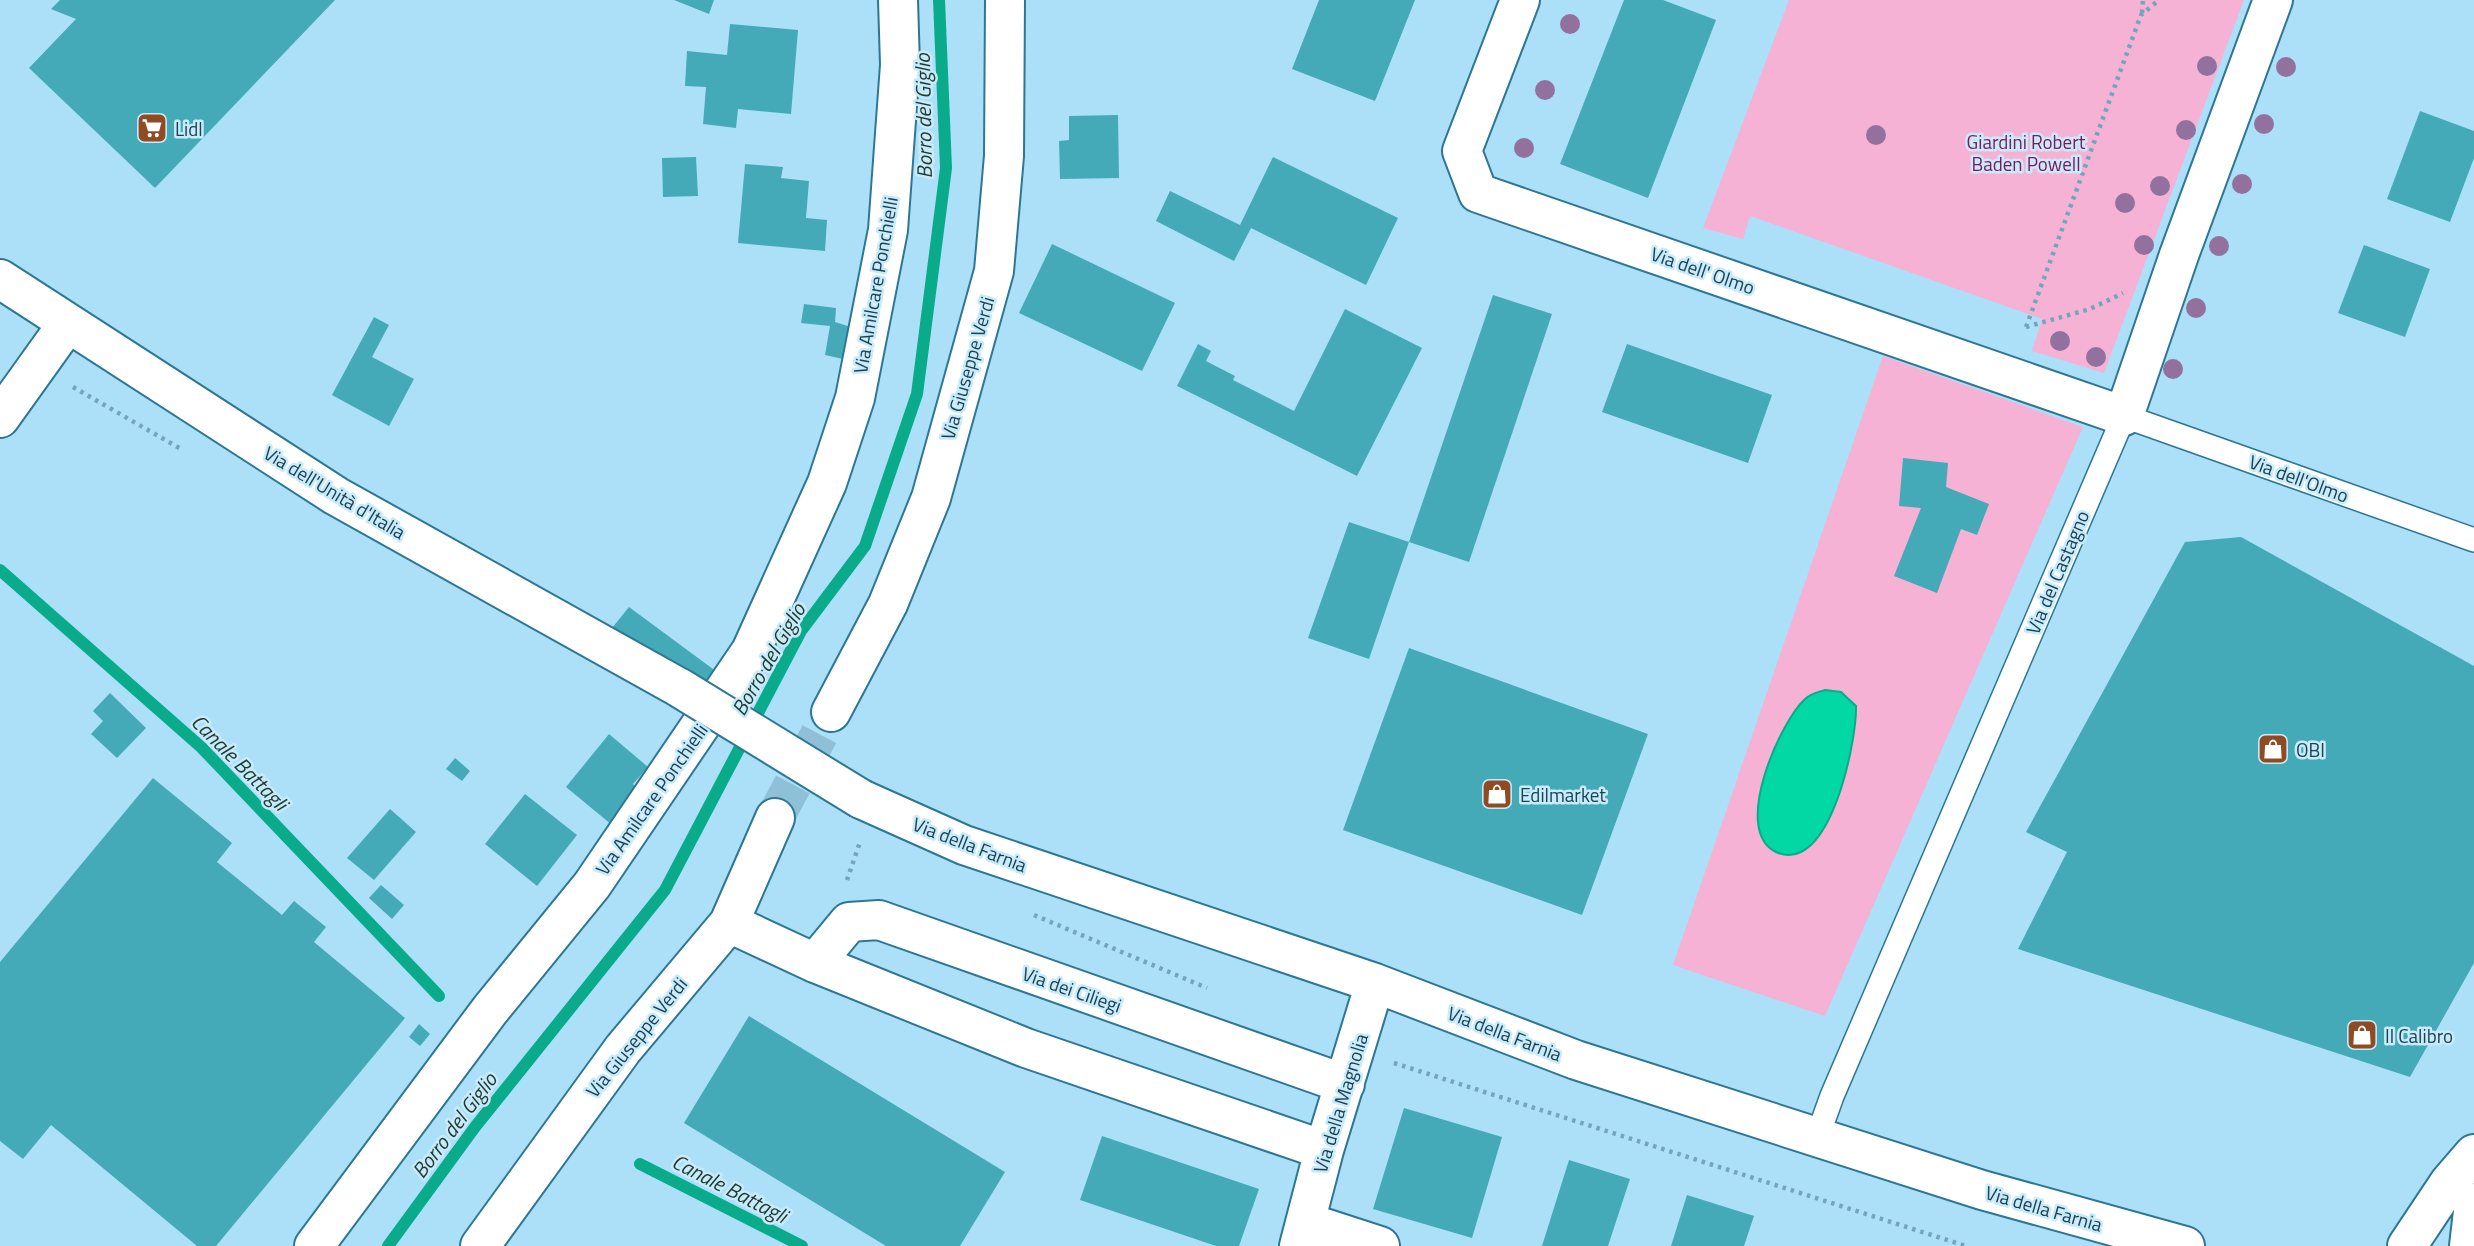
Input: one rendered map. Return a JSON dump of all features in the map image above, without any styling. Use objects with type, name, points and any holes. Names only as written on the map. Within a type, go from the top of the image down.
[{"type":"street","name":"Via Amilcare Ponchielli","points":[[314,1246],[490,1010],[592,885],[751,651],[827,483],[855,398],[888,230],[900,65],[898,0]]},
{"type":"street","name":"Via Giuseppe Verdi","points":[[831,712],[888,604],[931,498],[994,271],[1004,156],[1005,0]]},
{"type":"street","name":"Via dell' Olmo","points":[[1520,0],[1462,151],[1478,193],[2124,416]]},
{"type":"street","name":"Via del Castagno","points":[[2124,416],[2179,256],[2273,0]]},
{"type":"street","name":"Via dell'Unità d'Italia","points":[[0,279],[337,496],[680,688],[861,799]]},
{"type":"street","points":[[0,418],[68,323]]},
{"type":"street","name":"Via della Farnia","points":[[861,799],[964,845],[1375,983],[1576,1060],[1818,1135],[1982,1190],[2170,1244]]},
{"type":"street","name":"Via Giuseppe Verdi","points":[[480,1246],[622,1049],[729,923],[775,818]]},
{"type":"street","name":"Via dei Ciliegi","points":[[815,963],[849,922],[879,920],[1350,1067]]},
{"type":"street","points":[[729,923],[815,963],[1026,1048],[1324,1150]]},
{"type":"street","name":"Via della Magnolia","points":[[1375,983],[1324,1150],[1303,1234],[1380,1246]]},
{"type":"street","points":[[2407,1246],[2449,1183],[2474,1154]]},
{"type":"street","points":[[2469,1246],[2474,1203]]},
{"type":"lane","name":"Via dell'Olmo","points":[[2124,416],[2474,540]]},
{"type":"lane","name":"Via del Castagno","points":[[1818,1135],[1832,1096],[2124,416]]},
{"type":"path","points":[[2125,292],[2090,309],[2026,327],[2141,15],[2143,0]]},
{"type":"path","points":[[2141,15],[2159,0]]},
{"type":"path","points":[[862,838],[873,844]]},
{"type":"path","points":[[1027,912],[1216,992]]},
{"type":"path","points":[[1350,1067],[1966,1246]]},
{"type":"green space","name":"Giardini Robert Baden Powell","points":[[1789,0],[2244,0],[2104,373],[2032,351],[2042,319],[2031,315],[1750,216],[1743,239],[1703,228]]},
{"type":"green space","points":[[1883,356],[2083,427],[1825,1016],[1673,965]]},
{"type":"shaded area","points":[[1825,690],[1841,692],[1856,706],[1852,747],[1837,801],[1825,826],[1811,845],[1795,854],[1776,852],[1763,840],[1758,822],[1764,776],[1773,752],[1795,711],[1807,697]]},
{"type":"building","name":"Lidl","points":[[60,0],[335,0],[155,188],[29,68],[76,19],[51,9]]},
{"type":"building","points":[[674,0],[714,0],[709,14]]},
{"type":"building","points":[[1319,0],[1415,0],[1375,101],[1292,69]]},
{"type":"building","points":[[1624,0],[1663,0],[1716,20],[1648,198],[1560,164]]},
{"type":"building","points":[[730,24],[798,30],[791,114],[738,109],[736,128],[703,124],[706,87],[685,86],[687,51],[727,55]]},
{"type":"building","points":[[2420,111],[2474,131],[2474,158],[2450,222],[2387,199]]},
{"type":"building","points":[[1118,115],[1119,178],[1060,179],[1059,141],[1069,140],[1069,116]]},
{"type":"building","points":[[696,157],[698,196],[663,197],[662,158]]},
{"type":"building","points":[[1273,157],[1398,218],[1366,285],[1251,228],[1234,261],[1156,221],[1170,191],[1240,225]]},
{"type":"building","points":[[745,164],[783,167],[781,178],[809,181],[806,218],[827,220],[825,251],[738,243]]},
{"type":"building","points":[[1052,244],[1175,303],[1142,371],[1019,313]]},
{"type":"building","points":[[2364,245],[2430,269],[2405,337],[2338,313]]},
{"type":"building","points":[[1493,295],[1552,314],[1469,562],[1409,542]]},
{"type":"building","points":[[804,304],[836,308],[835,322],[851,327],[843,359],[825,355],[830,326],[801,323]]},
{"type":"building","points":[[1345,309],[1422,348],[1357,476],[1177,386],[1198,344],[1211,351],[1206,361],[1235,376],[1233,380],[1294,411]]},
{"type":"building","points":[[374,317],[389,325],[372,357],[414,379],[389,426],[332,395]]},
{"type":"building","points":[[1627,344],[1772,395],[1748,463],[1602,412]]},
{"type":"building","points":[[1903,458],[1948,463],[1946,487],[1989,504],[1977,535],[1961,529],[1937,593],[1894,576],[1921,508],[1899,506]]},
{"type":"building","points":[[1349,522],[1409,542],[1369,659],[1308,638]]},
{"type":"building","name":"OBI","points":[[2241,537],[2474,666],[2474,963],[2410,1077],[2018,949],[2067,852],[2026,832],[2185,542]]},
{"type":"building","points":[[629,607],[717,672],[703,691],[608,633]]},
{"type":"building","points":[[1409,648],[1648,734],[1582,915],[1343,830]]},
{"type":"building","points":[[110,693],[146,728],[117,758],[91,734],[103,721],[93,711]]},
{"type":"building","points":[[609,734],[648,767],[633,784],[641,791],[612,825],[566,787]]},
{"type":"building","points":[[455,758],[470,771],[462,781],[446,769]]},
{"type":"building","points":[[153,778],[232,843],[217,862],[282,915],[294,901],[326,927],[314,942],[405,1018],[216,1246],[197,1246],[51,1125],[23,1159],[0,1141],[0,962]]},
{"type":"building","points":[[525,794],[577,835],[537,886],[485,844]]},
{"type":"building","points":[[390,809],[416,832],[374,880],[347,858]]},
{"type":"building","points":[[381,885],[404,905],[392,919],[369,898]]},
{"type":"building","points":[[749,1016],[1005,1172],[960,1246],[886,1246],[684,1123]]},
{"type":"building","points":[[419,1024],[430,1034],[420,1046],[409,1037]]},
{"type":"building","points":[[1404,1108],[1502,1137],[1472,1238],[1373,1209]]},
{"type":"building","points":[[1102,1136],[1259,1189],[1239,1246],[1216,1246],[1080,1200]]},
{"type":"building","points":[[1569,1160],[1630,1179],[1608,1246],[1542,1246]]},
{"type":"building","points":[[1687,1195],[1754,1216],[1744,1246],[1671,1246]]},
{"type":"waterway","name":"Borro del Giglio","points":[[388,1246],[475,1127],[665,890],[801,631],[865,546],[917,394],[946,168],[939,0]]},
{"type":"waterway","name":"Canale Battagli","points":[[0,570],[201,747],[439,996]]},
{"type":"waterway","name":"Canale Battagli","points":[[640,1164],[802,1246]]},
{"type":"tunnel","points":[[775,818],[831,712]]},
{"type":"place","name":"Lidl","points":[[152,128]]},
{"type":"place","name":"OBI","points":[[2273,749]]},
{"type":"place","name":"Edilmarket","points":[[1497,794]]},
{"type":"place","name":"Il Calibro","points":[[2362,1035]]}]
